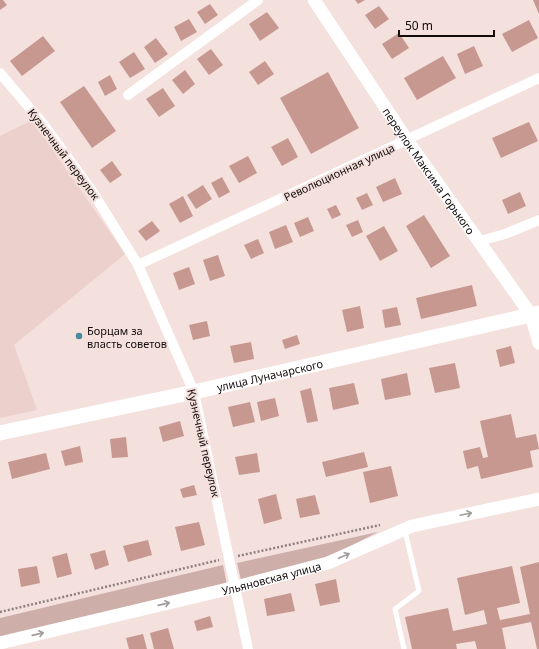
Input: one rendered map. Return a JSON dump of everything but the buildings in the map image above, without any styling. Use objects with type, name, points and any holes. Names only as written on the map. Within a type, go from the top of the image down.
[{"type":"main road","name":"улица Луначарского","points":[[0,434],[194,392],[535,314]]},
{"type":"street","points":[[128,95],[258,0]]},
{"type":"street","name":"переулок Максима Горького","points":[[314,0],[406,140],[480,242],[535,314],[539,343]]},
{"type":"street","name":"Кузнечный переулок","points":[[0,73],[44,125],[92,191],[138,265],[194,392],[248,649]]},
{"type":"street","name":"Революционная улица","points":[[138,265],[539,78]]},
{"type":"street","points":[[480,242],[505,234],[539,220]]},
{"type":"street","name":"Ульяновская улица","points":[[0,643],[236,587],[328,563],[405,529],[539,499]]},
{"type":"lane","points":[[404,649],[395,609],[419,591],[405,529]]},
{"type":"path","points":[[0,612],[229,558],[383,525]]},
{"type":"shaded area","points":[[32,120],[125,254],[14,345],[37,410],[0,418],[0,136]]},
{"type":"shaded area","points":[[378,532],[327,558],[241,580],[237,563]]},
{"type":"shaded area","points":[[223,565],[227,585],[0,639],[0,618]]},
{"type":"place","name":"Борцам за власть советов","points":[[79,336]]}]
